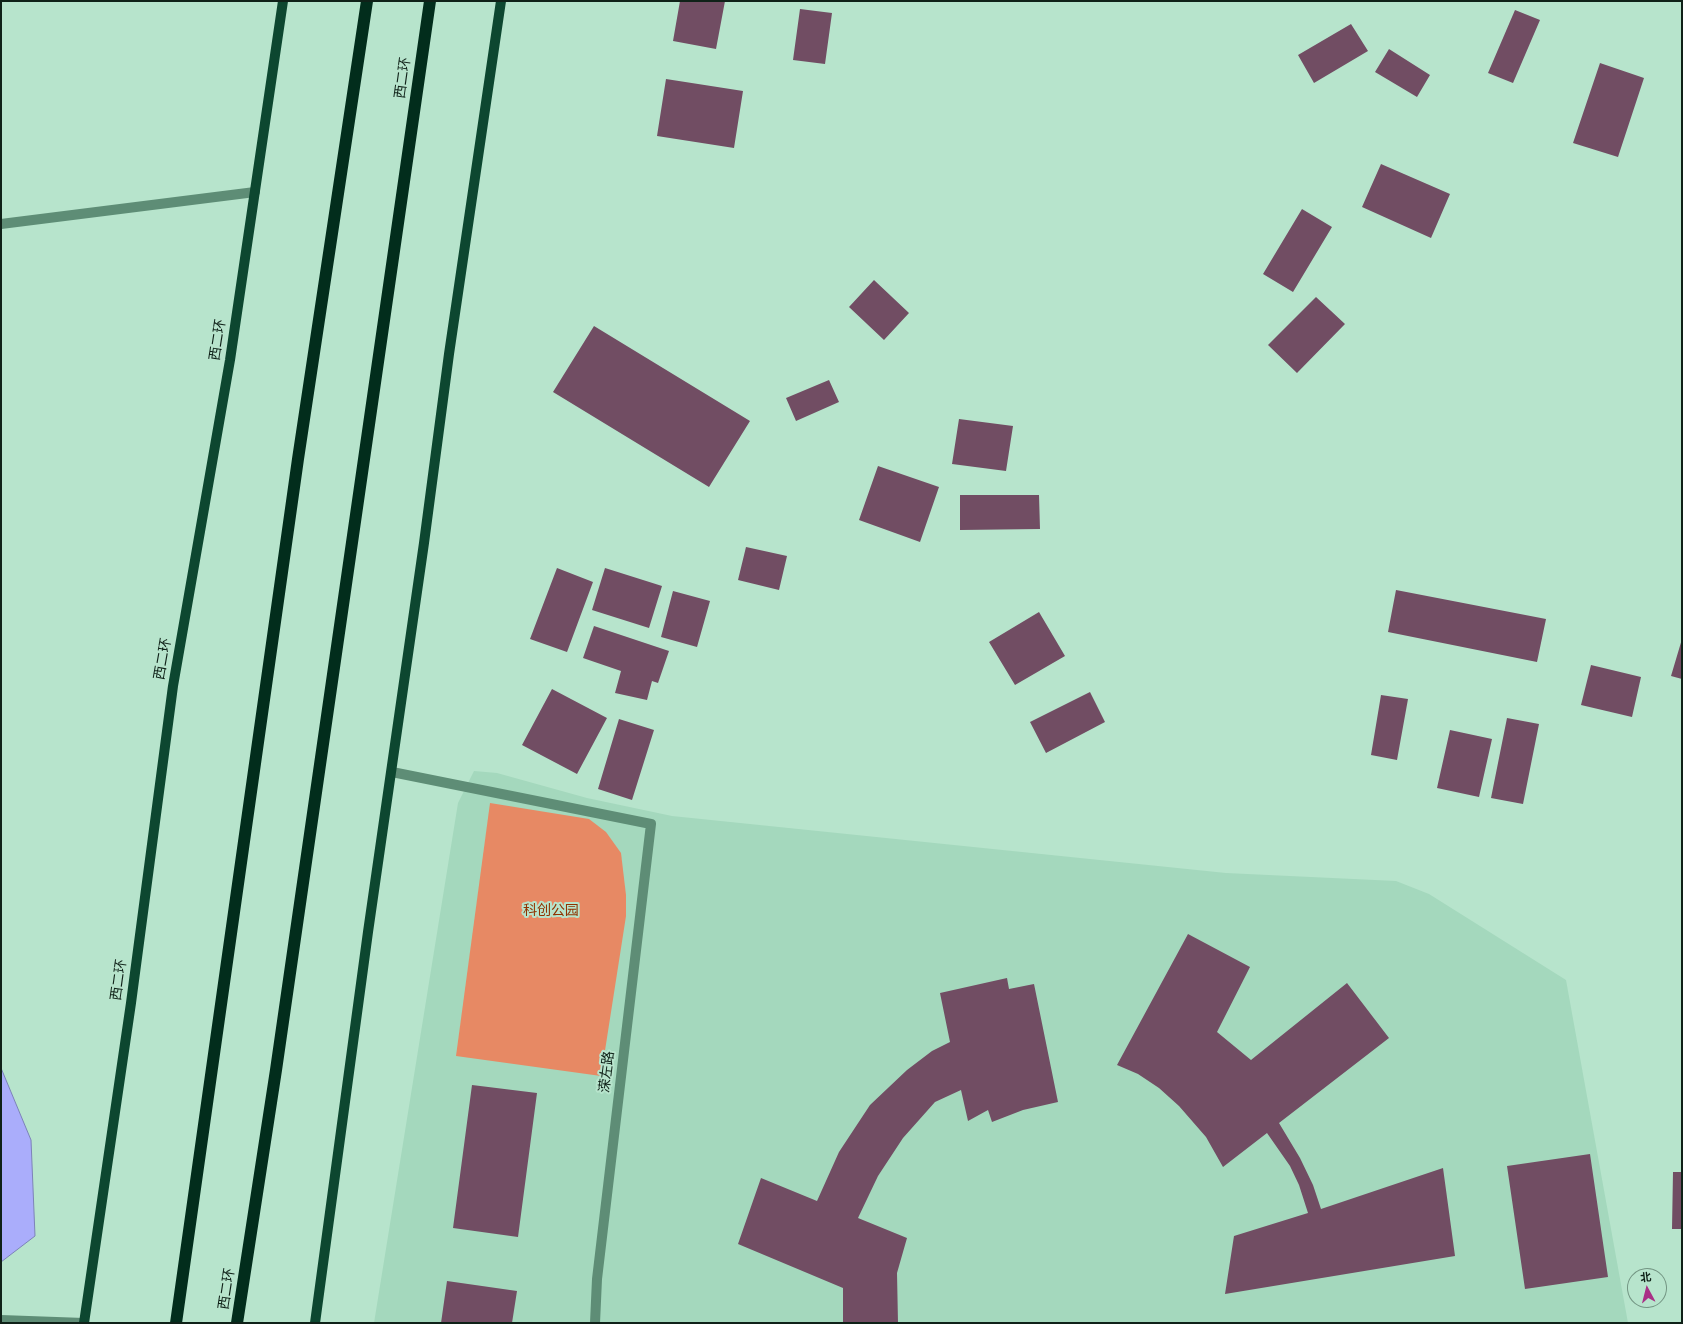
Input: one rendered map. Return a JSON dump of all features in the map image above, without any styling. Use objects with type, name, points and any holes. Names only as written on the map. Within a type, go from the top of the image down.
[{"type":"highway","points":[[176,1323],[298,459],[367,1]]},
{"type":"highway","name":"西二环","points":[[238,1323],[299,915],[430,1]]},
{"type":"main road","name":"西二环","points":[[84,1323],[131,1003],[173,686],[230,360],[283,1]]},
{"type":"main road","points":[[315,1323],[449,354],[501,1]]},
{"type":"street","points":[[1,224],[255,192]]},
{"type":"street","name":"溁左路","points":[[392,772],[651,824],[597,1279],[595,1323]]},
{"type":"street","points":[[1,1320],[84,1323]]},
{"type":"shaded area","points":[[474,771],[497,773],[587,798],[672,816],[1226,873],[1396,881],[1429,894],[1566,980],[1628,1323],[374,1323],[458,803]]},
{"type":"green space","name":"科创公园","points":[[490,803],[589,819],[606,832],[621,853],[626,895],[626,916],[601,1076],[456,1056]]},
{"type":"water","points":[[1,1068],[31,1140],[35,1236],[1,1262]]},
{"type":"building","points":[[680,1],[725,1],[716,49],[673,41]]},
{"type":"building","points":[[800,9],[832,13],[825,64],[793,60]]},
{"type":"building","points":[[1515,10],[1540,20],[1513,83],[1488,73]]},
{"type":"building","points":[[1351,24],[1368,51],[1314,83],[1298,55]]},
{"type":"building","points":[[1389,49],[1430,75],[1417,97],[1375,72]]},
{"type":"building","points":[[1600,63],[1644,78],[1618,157],[1573,143]]},
{"type":"building","points":[[666,79],[743,91],[734,148],[657,136]]},
{"type":"building","points":[[1381,164],[1450,194],[1431,238],[1362,207]]},
{"type":"building","points":[[1302,209],[1332,227],[1293,292],[1263,274]]},
{"type":"building","points":[[874,280],[909,313],[884,340],[849,307]]},
{"type":"building","points":[[1316,297],[1345,324],[1297,373],[1268,345]]},
{"type":"building","points":[[594,326],[750,421],[709,487],[553,392]]},
{"type":"building","points":[[829,380],[839,402],[796,421],[786,398]]},
{"type":"building","points":[[959,419],[1013,426],[1006,471],[952,464]]},
{"type":"building","points":[[878,466],[939,487],[920,542],[859,520]]},
{"type":"building","points":[[960,495],[1039,495],[1040,529],[960,530]]},
{"type":"building","points":[[746,547],[787,556],[779,590],[738,580]]},
{"type":"building","points":[[557,568],[593,582],[567,652],[530,639]]},
{"type":"building","points":[[605,568],[662,586],[649,628],[592,610]]},
{"type":"building","points":[[1396,590],[1546,619],[1537,662],[1388,632]]},
{"type":"building","points":[[673,591],[710,601],[697,647],[661,637]]},
{"type":"building","points":[[1039,612],[1065,656],[1015,685],[989,642]]},
{"type":"building","points":[[594,626],[669,651],[658,683],[652,681],[647,700],[615,693],[621,671],[583,658]]},
{"type":"building","points":[[1682,639],[1682,679],[1671,676]]},
{"type":"building","points":[[1591,665],[1641,677],[1632,717],[1581,705]]},
{"type":"building","points":[[552,689],[607,718],[577,774],[522,745]]},
{"type":"building","points":[[1090,692],[1105,722],[1046,753],[1030,722]]},
{"type":"building","points":[[1381,695],[1408,699],[1397,760],[1371,755]]},
{"type":"building","points":[[1507,718],[1539,724],[1523,804],[1491,798]]},
{"type":"building","points":[[619,719],[654,730],[632,800],[598,789]]},
{"type":"building","points":[[1450,730],[1492,739],[1479,797],[1437,788]]},
{"type":"building","points":[[1188,934],[1250,967],[1217,1032],[1251,1060],[1347,983],[1389,1038],[1279,1123],[1300,1158],[1313,1185],[1321,1209],[1443,1168],[1455,1256],[1225,1294],[1234,1236],[1308,1213],[1299,1185],[1290,1166],[1267,1133],[1223,1167],[1206,1137],[1179,1106],[1159,1088],[1138,1074],[1117,1065]]},
{"type":"building","points":[[1007,978],[1009,989],[1034,984],[1058,1102],[1023,1110],[992,1122],[988,1110],[968,1121],[961,1090],[935,1102],[903,1138],[878,1176],[858,1218],[907,1238],[897,1273],[898,1323],[843,1323],[843,1288],[738,1244],[761,1178],[817,1201],[839,1152],[870,1105],[907,1070],[932,1051],[950,1042],[940,993]]},
{"type":"building","points":[[472,1085],[537,1093],[518,1237],[453,1228]]},
{"type":"building","points":[[1590,1154],[1608,1277],[1525,1289],[1507,1166]]},
{"type":"building","points":[[1673,1172],[1682,1172],[1682,1229],[1672,1229]]},
{"type":"building","points":[[447,1281],[517,1291],[512,1323],[441,1323]]}]
